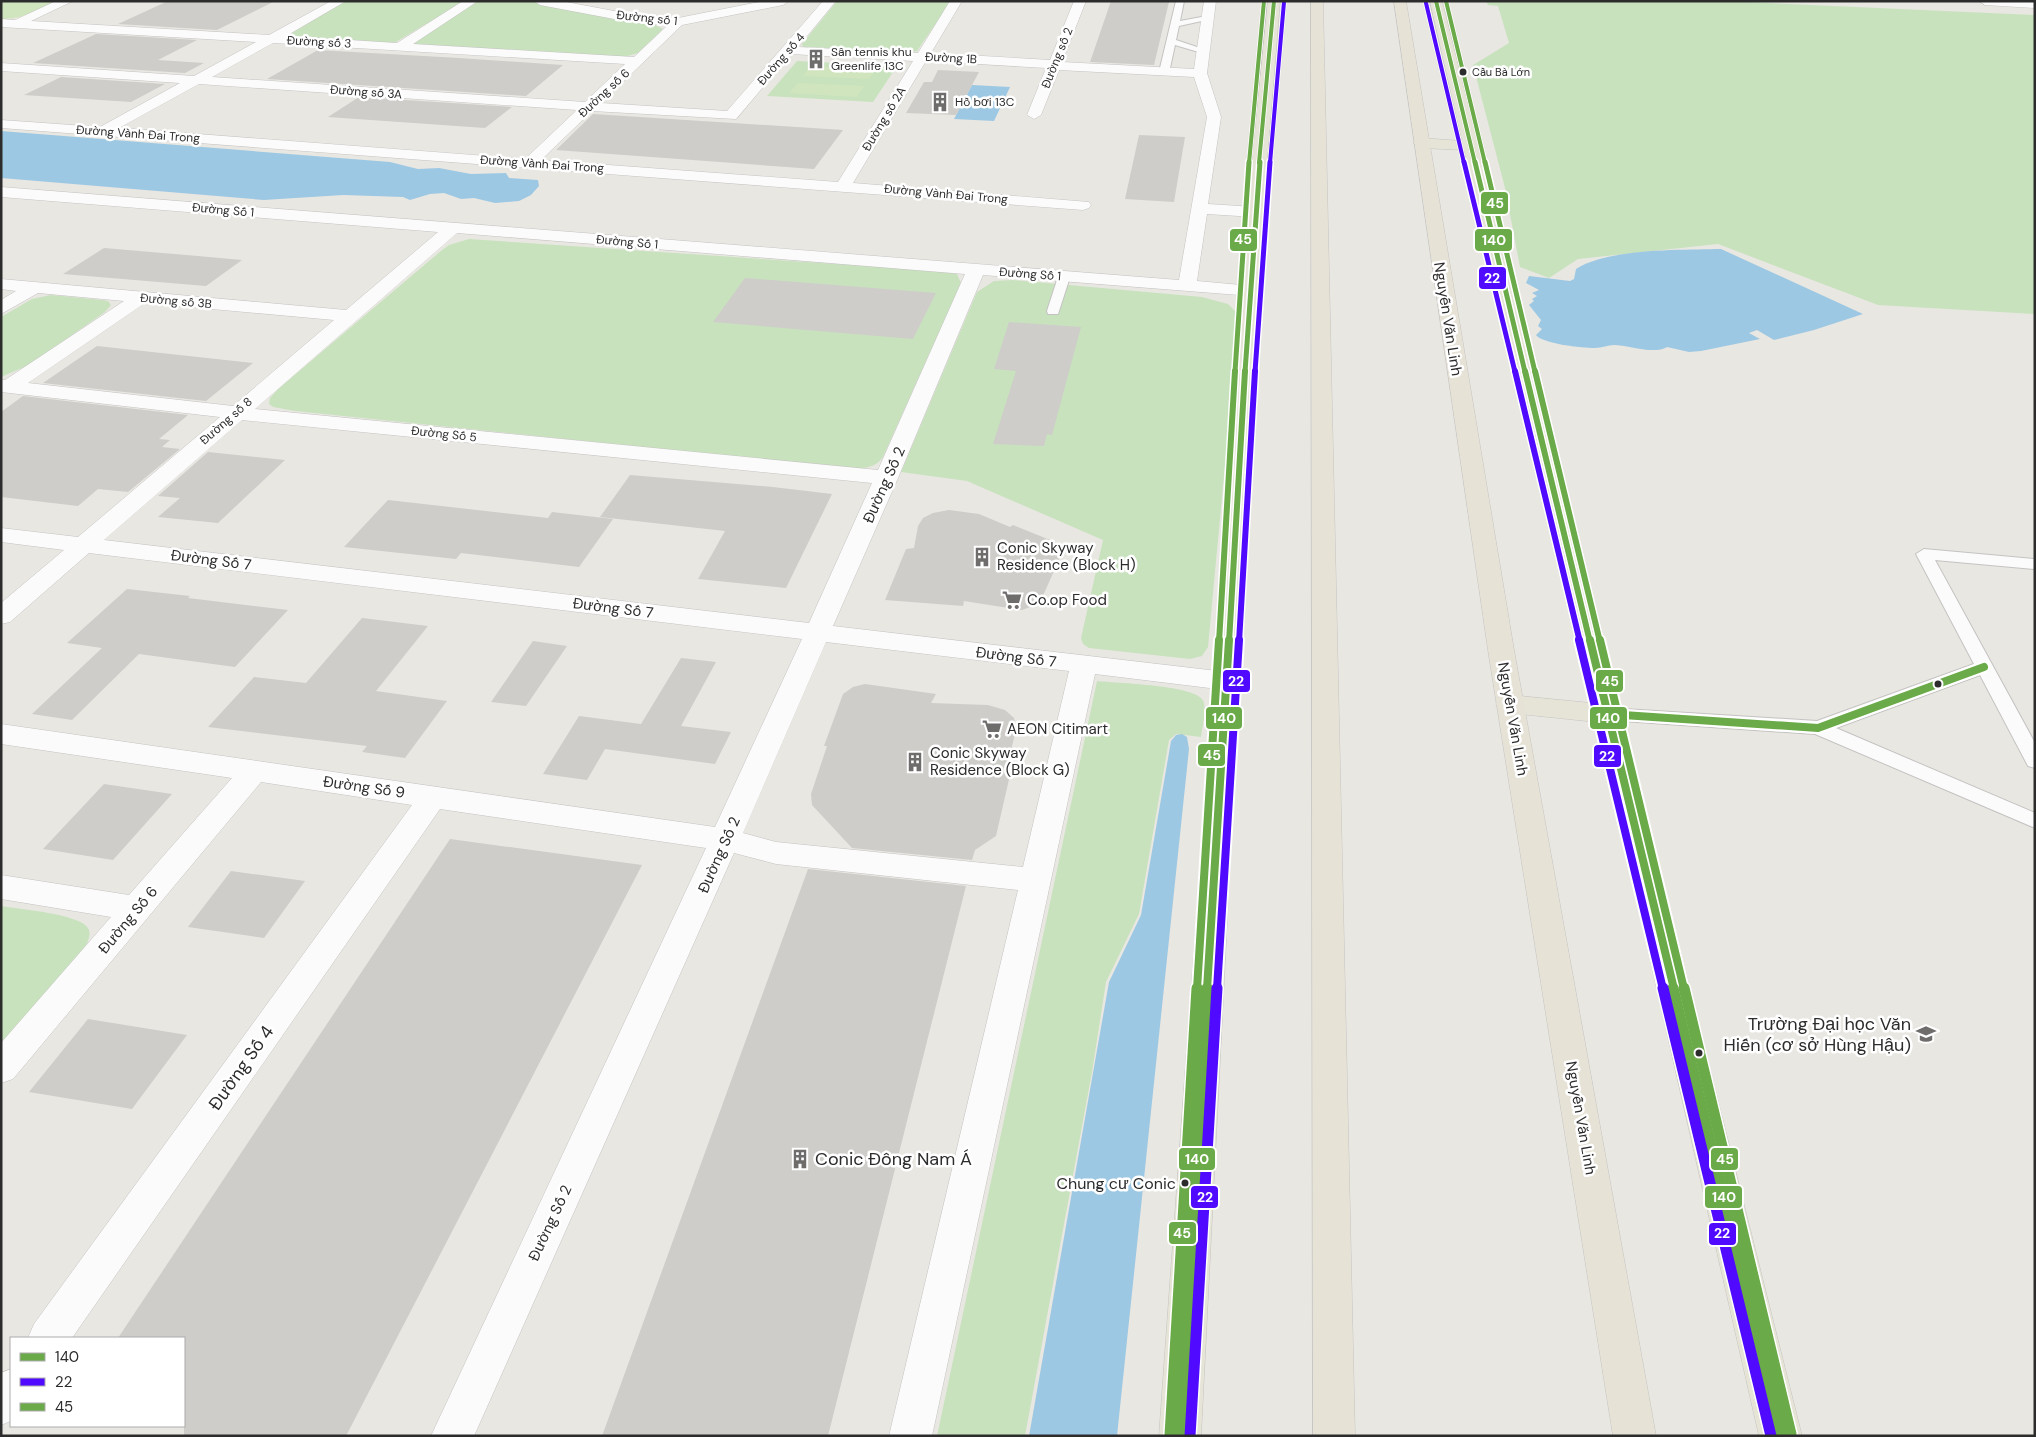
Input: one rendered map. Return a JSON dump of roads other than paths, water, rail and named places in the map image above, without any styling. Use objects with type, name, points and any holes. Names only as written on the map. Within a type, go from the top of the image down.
[{"type":"highway","points":[[1317,1],[1334,1436]]},
{"type":"highway","name":"Nguyễn Văn Linh","points":[[1400,1],[1510,704],[1636,1436]]},
{"type":"main road","points":[[1180,1436],[1256,212],[1274,1]]},
{"type":"main road","points":[[1436,1],[1781,1436]]},
{"type":"main road","points":[[1421,143],[1470,146]]},
{"type":"main road","points":[[1510,704],[1608,714]]},
{"type":"street","points":[[1,29],[8,23],[66,1]]},
{"type":"street","points":[[330,1],[339,2]]},
{"type":"street","points":[[399,47],[472,1]]},
{"type":"street","name":"Đường số 1","points":[[540,1],[630,18],[678,22],[783,1]]},
{"type":"street","name":"Đường số 4","points":[[731,116],[830,1]]},
{"type":"street","name":"Đường số 2A","points":[[843,186],[956,1]]},
{"type":"street","name":"Đường số 2","points":[[1034,115],[1080,1]]},
{"type":"street","points":[[1187,286],[1214,117],[1200,73],[1210,1]]},
{"type":"street","points":[[1985,1],[2035,4]]},
{"type":"street","points":[[102,132],[339,2]]},
{"type":"street","name":"Đường số 6","points":[[529,164],[678,22]]},
{"type":"street","name":"Đường số 3","points":[[8,23],[637,61]]},
{"type":"street","name":"Đường 1B","points":[[789,50],[1200,73]]},
{"type":"street","name":"Đường số 3A","points":[[1,68],[731,116]]},
{"type":"street","name":"Đường Vành Đai Trong","points":[[1,124],[1083,205]]},
{"type":"street","name":"Đường Số 1","points":[[1,192],[1252,291]]},
{"type":"street","points":[[1198,208],[1256,212]]},
{"type":"street","name":"Đường số 8","points":[[1,616],[453,228]]},
{"type":"street","name":"Đường Số 2","points":[[452,1436],[726,840],[887,478],[976,270]]},
{"type":"street","name":"Đường số 3B","points":[[1,284],[351,316]]},
{"type":"street","points":[[1,308],[34,287]]},
{"type":"street","points":[[5,387],[140,298]]},
{"type":"street","name":"Đường Số 5","points":[[5,387],[236,413],[887,478]]},
{"type":"street","name":"Đường Số 7","points":[[1,535],[1226,682]]},
{"type":"street","points":[[910,1436],[1084,665]]},
{"type":"street","name":"Đường Số 9","points":[[1,734],[726,840],[776,853],[1035,880]]},
{"type":"street","name":"Đường Số 6","points":[[1,1068],[254,771]]},
{"type":"street","name":"Đường Số 4","points":[[49,1337],[433,797]]},
{"type":"street","points":[[1,887],[137,909]]},
{"type":"street","points":[[1,1404],[10,1391]]},
{"type":"lane","points":[[1165,68],[1180,1]]},
{"type":"lane","points":[[1175,24],[1206,19]]},
{"type":"lane","points":[[1172,42],[1202,50]]},
{"type":"lane","points":[[1053,311],[1064,277]]},
{"type":"lane","points":[[2035,564],[1924,554],[2035,761]]},
{"type":"lane","points":[[1818,728],[1984,666]]},
{"type":"lane","points":[[1608,714],[1818,728],[2035,821]]},
{"type":"water","points":[[972,85],[1010,87],[994,121],[954,119]]},
{"type":"water","points":[[1,131],[390,162],[418,169],[439,168],[471,174],[506,173],[509,178],[538,180],[539,186],[531,195],[519,201],[495,203],[474,198],[461,199],[444,193],[430,194],[410,200],[403,197],[343,195],[264,200],[1,178]]},
{"type":"water","points":[[1721,249],[1863,314],[1814,330],[1774,340],[1757,330],[1749,333],[1760,339],[1689,352],[1667,347],[1655,350],[1619,345],[1595,348],[1572,346],[1546,341],[1536,335],[1542,329],[1538,326],[1541,320],[1529,305],[1534,301],[1532,299],[1537,296],[1532,293],[1539,290],[1526,283],[1529,276],[1570,281],[1574,279],[1576,269],[1607,257],[1667,250]]},
{"type":"water","points":[[1182,734],[1187,737],[1189,749],[1117,1436],[1029,1436],[1109,982],[1141,915],[1171,741],[1176,735]]},
{"type":"place","name":"Sân tennis khu Greenlife 13C","points":[[816,59]]},
{"type":"place","name":"Cầu Bà Lớn","points":[[1463,72]]},
{"type":"place","name":"Hồ bơi 13C","points":[[940,102]]},
{"type":"place","name":"Conic Skyway Residence (Block H)","points":[[982,557]]},
{"type":"place","name":"Co.op Food","points":[[1012,600]]},
{"type":"place","name":"AEON Citimart","points":[[992,729]]},
{"type":"place","name":"Conic Skyway Residence (Block G)","points":[[915,762]]},
{"type":"place","name":"Trường Đại học Văn Hiến (cơ sở Hùng Hậu)","points":[[1926,1034]]},
{"type":"place","name":"Conic Đông Nam Á","points":[[800,1159]]},
{"type":"place","name":"Chung cư Conic","points":[[1185,1183]]}]
